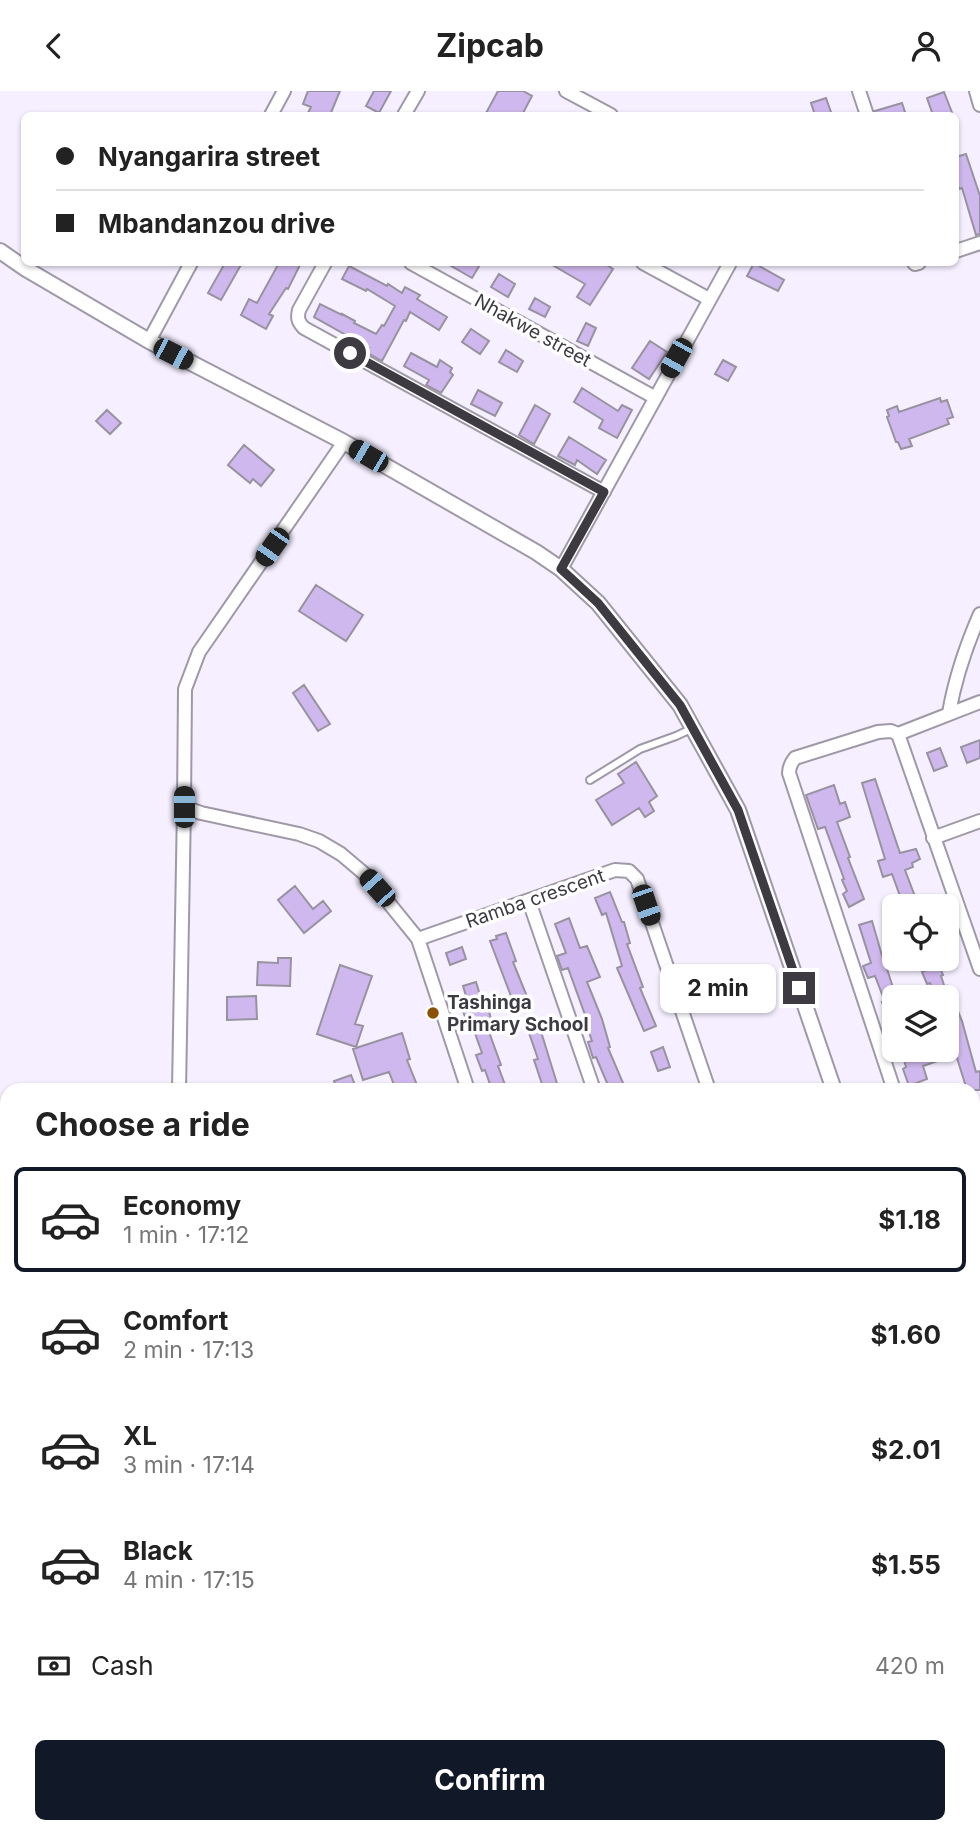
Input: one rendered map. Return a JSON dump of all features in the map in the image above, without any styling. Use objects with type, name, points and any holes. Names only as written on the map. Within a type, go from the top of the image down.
[{"type":"street","points":[[273,112],[284,91]]},
{"type":"street","points":[[406,112],[418,91]]},
{"type":"street","points":[[566,91],[605,112]]},
{"type":"street","points":[[859,91],[866,112]]},
{"type":"street","points":[[976,91],[980,105]]},
{"type":"street","points":[[959,250],[980,243]]},
{"type":"street","points":[[0,251],[21,266]]},
{"type":"street","points":[[22,266],[149,341],[344,442],[536,552],[561,569],[598,603],[680,705],[738,810],[832,1083]]},
{"type":"street","points":[[149,341],[189,266]]},
{"type":"street","points":[[323,266],[299,310],[299,324],[604,492]]},
{"type":"street","name":"Nhakwe street","points":[[416,266],[654,397]]},
{"type":"street","points":[[648,266],[709,299]]},
{"type":"street","points":[[561,569],[728,266]]},
{"type":"street","points":[[179,1083],[185,689],[189,673],[199,652],[344,442]]},
{"type":"street","points":[[949,713],[953,690],[980,614]]},
{"type":"street","points":[[892,1083],[789,773],[791,763],[795,758],[878,732],[886,730],[898,734],[980,702]]},
{"type":"street","points":[[898,734],[933,838],[974,928],[980,969]]},
{"type":"street","points":[[184,807],[319,841],[341,854],[367,876],[418,939],[466,1083]]},
{"type":"street","points":[[933,838],[980,821]]},
{"type":"street","name":"Ramba crescent","points":[[418,939],[615,870],[629,871],[637,879],[707,1083]]},
{"type":"street","points":[[528,901],[592,1083]]},
{"type":"lane","points":[[590,780],[640,749],[693,728]]},
{"type":"building","points":[[308,91],[340,91],[331,112],[308,112],[311,107],[303,104]]},
{"type":"building","points":[[374,91],[391,91],[380,112],[366,106]]},
{"type":"building","points":[[498,91],[523,91],[532,96],[524,112],[487,112]]},
{"type":"building","points":[[944,92],[952,112],[932,112],[927,98]]},
{"type":"building","points":[[826,98],[831,112],[814,112],[811,103]]},
{"type":"building","points":[[902,103],[905,112],[875,112]]},
{"type":"building","points":[[966,154],[980,196],[980,234],[976,235],[962,188],[959,189],[959,156]]},
{"type":"building","points":[[223,266],[240,266],[221,300],[208,293]]},
{"type":"building","points":[[277,266],[300,266],[288,289],[286,288],[269,314],[273,316],[266,329],[241,315],[249,299],[257,303]]},
{"type":"building","points":[[349,266],[402,293],[405,287],[420,295],[417,299],[447,317],[439,330],[410,312],[382,361],[366,352],[369,348],[314,317],[320,304],[376,334],[382,325],[384,326],[395,306],[367,289],[366,291],[342,279]]},
{"type":"building","points":[[451,266],[479,266],[472,278]]},
{"type":"building","points":[[554,266],[608,266],[613,269],[590,305],[577,297],[585,284]]},
{"type":"building","points":[[752,266],[759,266],[784,280],[778,291],[747,276]]},
{"type":"building","points":[[499,274],[515,284],[508,297],[491,287]]},
{"type":"building","points":[[535,298],[550,307],[545,317],[529,309]]},
{"type":"building","points":[[586,323],[596,328],[588,346],[577,341]]},
{"type":"building","points":[[471,329],[489,341],[480,354],[462,342]]},
{"type":"building","points":[[650,341],[667,352],[649,379],[632,368]]},
{"type":"building","points":[[506,350],[523,361],[517,372],[499,362]]},
{"type":"building","points":[[411,353],[437,367],[440,360],[452,368],[450,372],[453,375],[441,393],[426,385],[429,380],[404,366]]},
{"type":"building","points":[[723,360],[736,367],[728,381],[715,374]]},
{"type":"building","points":[[582,388],[618,411],[622,405],[632,410],[617,438],[599,428],[603,420],[574,402]]},
{"type":"building","points":[[478,390],[502,403],[495,416],[471,404]]},
{"type":"building","points":[[940,398],[941,402],[947,400],[953,417],[947,419],[949,424],[909,439],[912,446],[901,449],[887,417],[887,410],[897,406],[899,412]]},
{"type":"building","points":[[535,405],[550,414],[534,444],[519,435]]},
{"type":"building","points":[[107,410],[121,423],[110,434],[96,421]]},
{"type":"building","points":[[569,437],[606,460],[597,474],[577,460],[575,465],[558,456]]},
{"type":"building","points":[[244,445],[274,470],[261,486],[253,479],[250,483],[228,465]]},
{"type":"building","points":[[316,585],[363,615],[346,641],[299,611]]},
{"type":"building","points":[[304,685],[330,724],[318,731],[293,693]]},
{"type":"building","points":[[980,740],[980,758],[967,763],[961,747]]},
{"type":"building","points":[[940,748],[947,766],[934,771],[927,753]]},
{"type":"building","points":[[636,762],[657,796],[649,802],[654,811],[645,817],[639,808],[612,825],[596,800],[624,783],[618,774]]},
{"type":"building","points":[[875,779],[900,853],[916,849],[920,859],[912,863],[913,867],[905,870],[914,894],[899,894],[892,874],[883,877],[878,861],[885,859],[862,783]]},
{"type":"building","points":[[834,785],[840,804],[845,802],[850,817],[837,822],[864,899],[849,907],[843,894],[847,891],[842,880],[844,879],[825,827],[818,829],[806,795]]},
{"type":"building","points":[[295,886],[313,909],[323,901],[331,911],[304,933],[278,900]]},
{"type":"building","points":[[610,892],[624,922],[630,943],[627,944],[643,987],[640,988],[656,1026],[644,1031],[617,968],[622,966],[606,913],[602,915],[595,898]]},
{"type":"building","points":[[569,918],[580,948],[587,946],[600,977],[587,982],[602,1019],[610,1047],[608,1048],[623,1083],[607,1083],[596,1057],[593,1058],[588,1042],[592,1041],[586,1024],[588,1023],[568,968],[562,970],[557,956],[566,953],[555,924]]},
{"type":"building","points":[[872,921],[882,956],[882,971],[888,971],[892,985],[882,985],[882,994],[875,976],[868,978],[863,966],[871,963],[859,925]]},
{"type":"building","points":[[506,933],[516,961],[513,962],[528,999],[514,1004],[490,941]]},
{"type":"building","points":[[462,947],[466,959],[450,965],[446,953]]},
{"type":"building","points":[[278,958],[291,958],[290,986],[257,985],[258,962],[278,963]]},
{"type":"building","points":[[340,965],[372,976],[355,1024],[363,1026],[356,1047],[317,1034]]},
{"type":"building","points":[[941,971],[944,985],[927,984],[922,972]]},
{"type":"building","points":[[476,982],[483,1005],[487,1004],[491,1019],[485,1021],[501,1065],[498,1066],[504,1083],[490,1083],[485,1070],[482,1071],[476,1055],[482,1053],[472,1025],[468,1026],[463,1011],[470,1009],[463,986]]},
{"type":"building","points":[[256,996],[257,1019],[227,1020],[227,997]]},
{"type":"building","points":[[959,1014],[976,1072],[980,1071],[980,1083],[965,1083],[958,1062]]},
{"type":"building","points":[[539,1026],[557,1083],[542,1083],[534,1060],[538,1059],[528,1030]]},
{"type":"building","points":[[402,1033],[410,1059],[407,1060],[416,1083],[393,1083],[389,1072],[363,1080],[353,1049]]},
{"type":"building","points":[[663,1047],[670,1067],[658,1071],[651,1052]]},
{"type":"building","points":[[905,1062],[935,1062],[923,1066],[927,1079],[917,1083],[908,1083],[903,1069],[906,1067]]},
{"type":"building","points":[[351,1075],[354,1083],[335,1083]]},
{"type":"place","name":"Tashinga Primary School","points":[[433,1013]]},
{"type":"route","points":[[350,353],[604,492],[561,569],[598,603],[680,705],[738,810],[799,988]]}]
